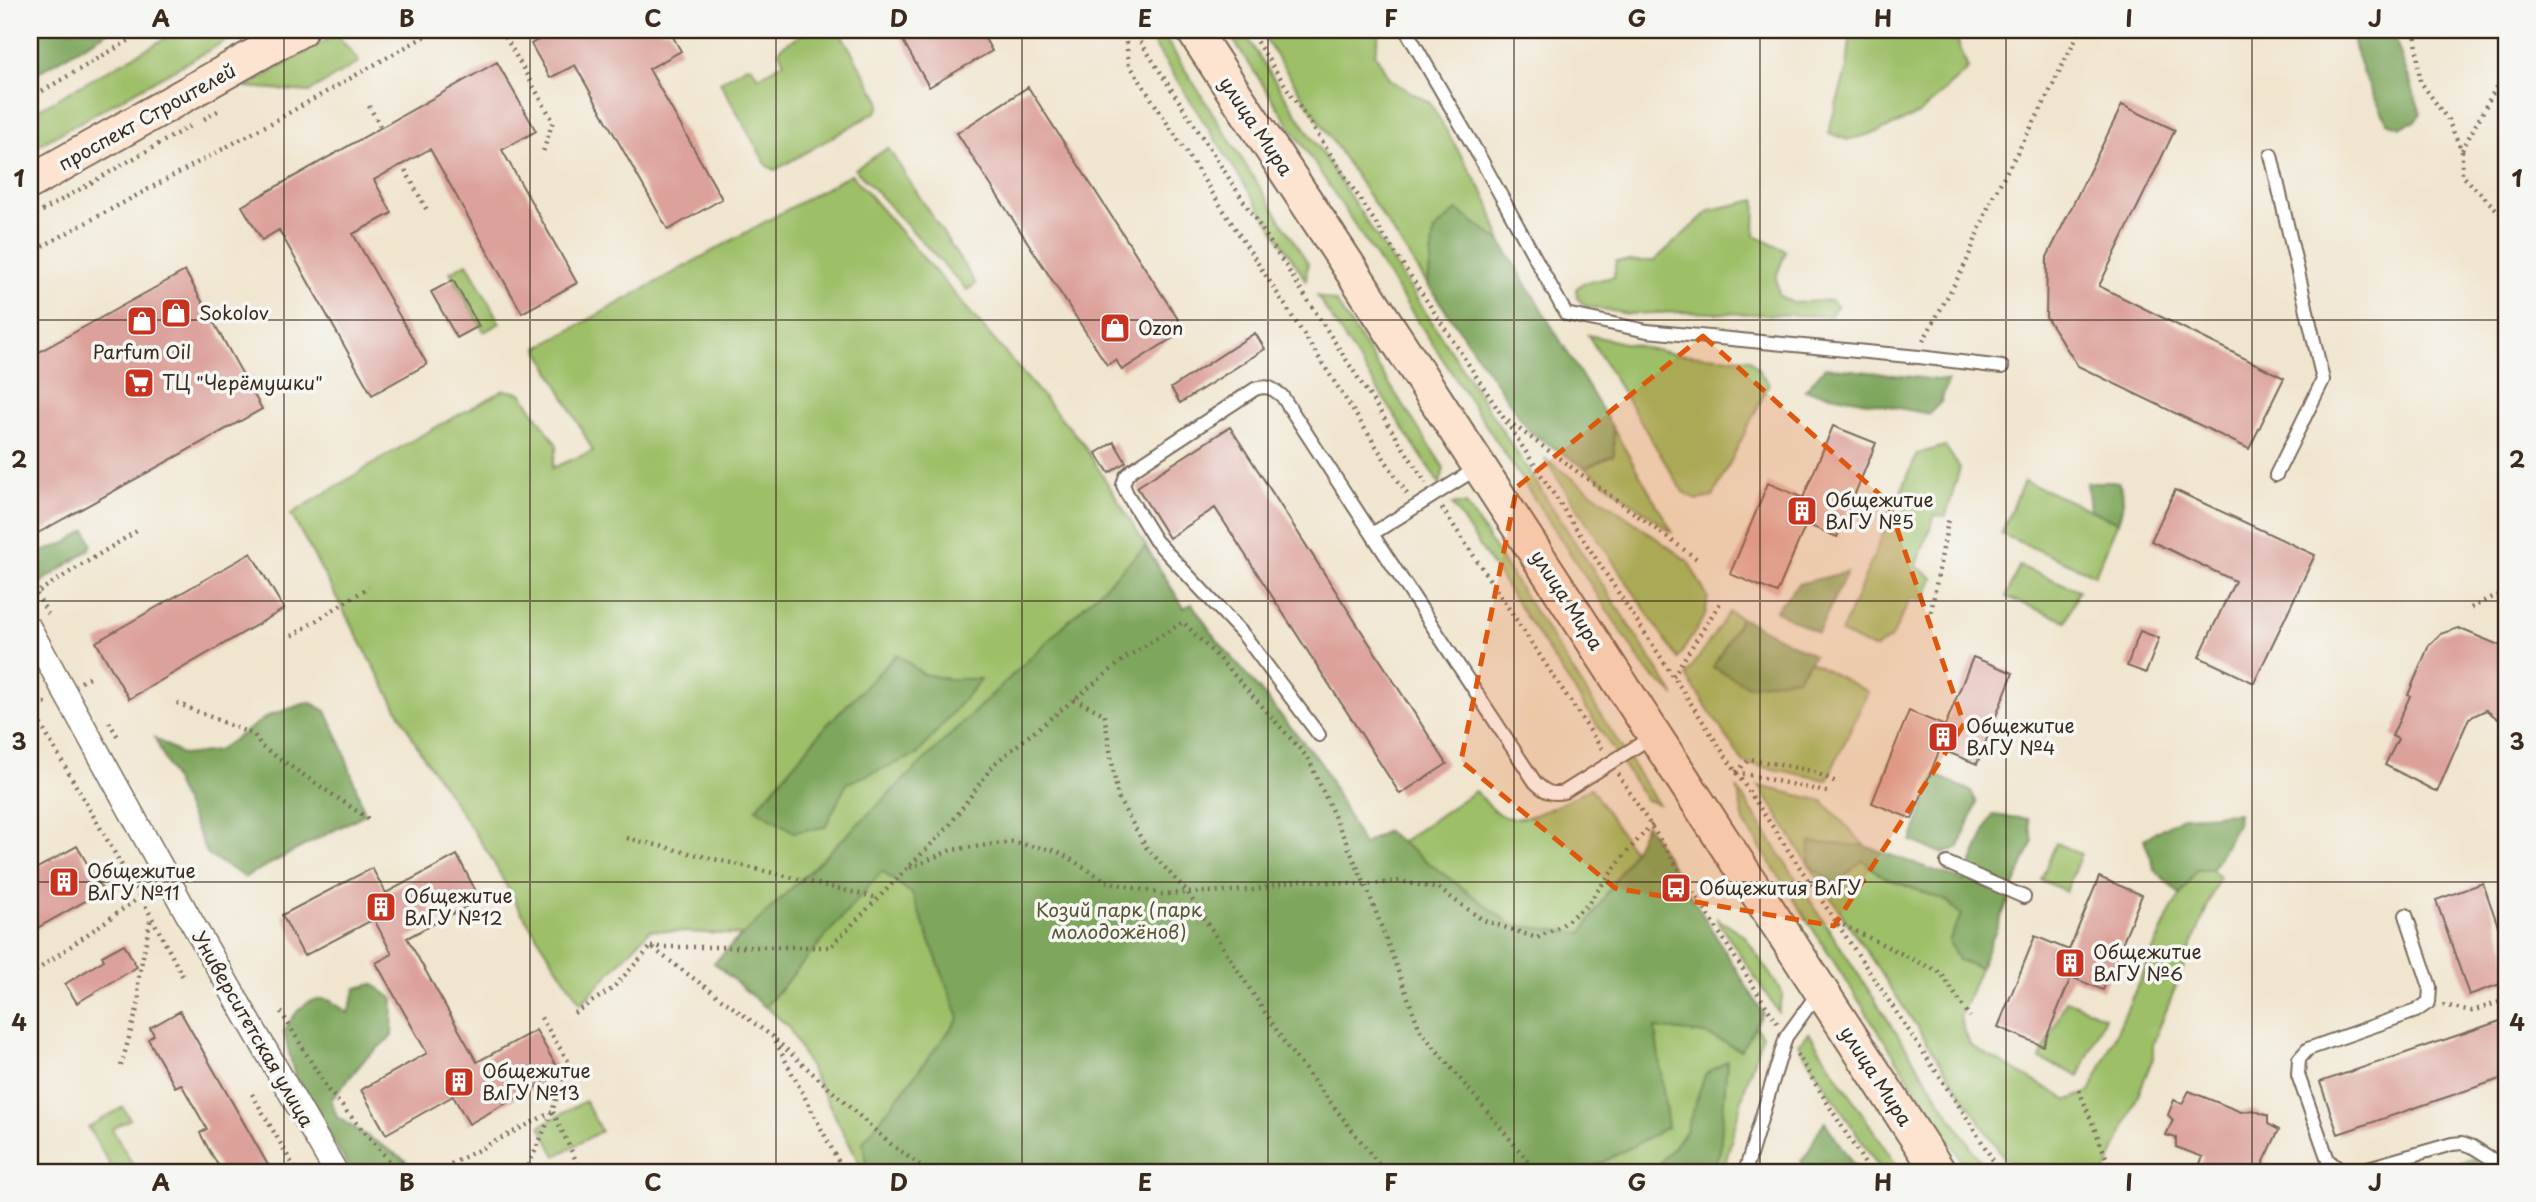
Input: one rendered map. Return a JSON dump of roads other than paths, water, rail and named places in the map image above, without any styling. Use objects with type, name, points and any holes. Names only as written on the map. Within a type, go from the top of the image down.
[{"type":"main road","name":"улица Мира","points":[[1193,30],[1939,1172]]},
{"type":"main road","name":"проспект Строителей","points":[[30,182],[283,34]]},
{"type":"street","name":"Университетская улица","points":[[30,629],[184,909],[336,1172]]},
{"type":"lane","points":[[1406,30],[1566,314],[1647,331],[2002,367]]},
{"type":"lane","points":[[2271,155],[2323,380],[2276,475]]},
{"type":"lane","points":[[1319,735],[1242,634],[1155,540],[1123,485],[1132,470],[1255,389],[1265,386],[1273,388],[1282,396],[1535,782],[1543,790],[1553,794],[1564,792],[1654,735]]},
{"type":"lane","points":[[1372,534],[1480,467]]},
{"type":"lane","points":[[1947,863],[2024,897]]},
{"type":"lane","points":[[2406,915],[2430,987],[2429,1002],[2416,1012],[2308,1049],[2299,1059],[2298,1074],[2328,1160],[2340,1170],[2353,1172],[2462,1143],[2506,1168]]},
{"type":"lane","points":[[1745,1172],[1786,1037],[1820,990]]},
{"type":"place","name":"Sokolov","points":[[176,313]]},
{"type":"place","name":"Parfum Oil","points":[[142,321]]},
{"type":"place","name":"Ozon","points":[[1115,328]]},
{"type":"place","name":"ТЦ \"Черёмушки\"","points":[[139,383]]},
{"type":"place","name":"Общежитие ВлГУ №5","points":[[1802,511]]},
{"type":"place","name":"Общежитие ВлГУ №4","points":[[1943,737]]},
{"type":"place","name":"Общежитие ВлГУ №11","points":[[64,882]]},
{"type":"place","name":"Общежития ВлГУ","points":[[1676,888]]},
{"type":"place","name":"Общежитие ВлГУ №12","points":[[381,907]]},
{"type":"place","name":"Общежитие ВлГУ №6","points":[[2070,963]]},
{"type":"place","name":"Общежитие ВлГУ №13","points":[[459,1082]]},
{"type":"park label","name":"Козий парк (парк молодожёнов)","points":[[1119,921]]}]
